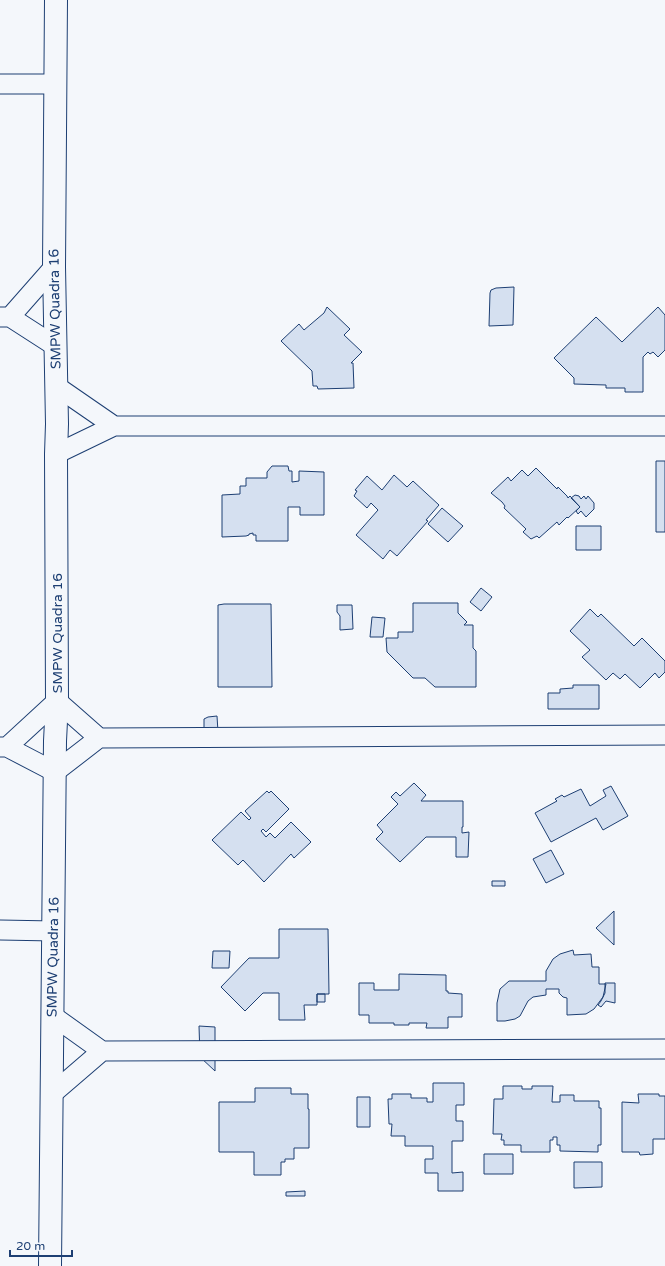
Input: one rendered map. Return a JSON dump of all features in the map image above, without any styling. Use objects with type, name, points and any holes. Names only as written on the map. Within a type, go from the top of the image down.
[{"type":"street","name":"SMPW Quadra 16","points":[[50,1266],[57,701],[57,424],[54,267],[56,0]]},
{"type":"street","points":[[0,84],[56,84]]},
{"type":"street","points":[[54,267],[5,317],[56,346]]},
{"type":"street","points":[[56,386],[114,426]]},
{"type":"street","points":[[56,454],[114,426],[665,426]]},
{"type":"street","points":[[99,738],[57,701],[4,747],[55,772],[99,738],[665,735]]},
{"type":"street","points":[[0,930],[54,930]]},
{"type":"street","points":[[53,1016],[102,1051],[665,1049]]},
{"type":"street","points":[[52,1094],[102,1051]]},
{"type":"building","points":[[514,287],[513,325],[489,326],[491,290],[496,288]]},
{"type":"building","points":[[327,307],[350,329],[344,335],[362,352],[351,363],[353,363],[354,388],[318,389],[317,386],[313,386],[312,371],[281,341],[299,324],[304,330],[324,313]]},
{"type":"building","points":[[658,307],[665,315],[665,350],[658,357],[653,352],[650,354],[648,352],[643,357],[643,392],[625,392],[625,388],[606,388],[606,385],[574,384],[574,378],[554,358],[596,317],[622,342]]},
{"type":"building","points":[[656,461],[665,461],[665,532],[656,532]]},
{"type":"building","points":[[272,466],[288,466],[289,471],[292,471],[292,482],[299,481],[299,471],[324,472],[324,515],[300,515],[300,507],[288,507],[288,541],[256,541],[256,535],[253,535],[253,533],[246,536],[222,537],[222,495],[240,494],[240,486],[246,486],[246,478],[267,478],[267,472]]},
{"type":"building","points":[[536,468],[557,489],[558,487],[568,498],[570,496],[580,507],[559,525],[557,522],[539,538],[537,536],[531,539],[523,532],[526,529],[504,508],[505,506],[502,502],[491,493],[508,477],[511,481],[522,470],[528,476]]},
{"type":"building","points":[[394,475],[407,487],[413,481],[439,505],[426,520],[428,521],[397,556],[390,550],[383,559],[356,535],[378,510],[371,503],[367,508],[354,496],[357,491],[355,490],[367,476],[382,490]]},
{"type":"building","points":[[575,495],[579,496],[581,499],[584,496],[586,499],[588,496],[594,503],[594,509],[586,517],[581,511],[578,514],[576,511],[580,507],[571,498]]},
{"type":"building","points":[[442,508],[463,526],[448,542],[428,524]]},
{"type":"building","points":[[576,526],[601,526],[601,550],[576,550]]},
{"type":"building","points":[[481,588],[492,597],[481,611],[470,602]]},
{"type":"building","points":[[413,603],[458,603],[458,613],[467,622],[464,625],[473,625],[473,648],[476,651],[476,687],[435,687],[425,678],[413,678],[387,652],[386,638],[398,638],[398,632],[413,632]]},
{"type":"building","points":[[271,604],[272,687],[218,687],[218,605]]},
{"type":"building","points":[[337,605],[352,605],[353,629],[340,630],[340,616],[337,612]]},
{"type":"building","points":[[590,609],[598,617],[601,614],[634,646],[642,638],[665,661],[665,672],[659,678],[655,673],[640,688],[625,674],[620,679],[613,673],[606,680],[582,657],[590,650],[570,631]]},
{"type":"building","points":[[372,617],[385,618],[383,637],[370,637]]},
{"type":"building","points":[[573,685],[599,685],[599,709],[548,709],[548,693],[560,693],[560,689],[573,688]]},
{"type":"building","points":[[217,716],[218,732],[204,733],[204,719]]},
{"type":"building","points":[[414,783],[426,795],[421,801],[463,801],[462,833],[469,832],[468,857],[456,857],[456,837],[426,837],[400,862],[376,839],[383,832],[377,825],[398,804],[391,797],[396,792],[400,796]]},
{"type":"building","points":[[611,786],[628,816],[603,830],[596,818],[551,842],[535,813],[557,801],[555,799],[562,795],[564,797],[581,789],[590,806],[606,796],[603,790]]},
{"type":"building","points":[[267,791],[269,793],[271,791],[289,809],[266,832],[263,829],[261,831],[266,837],[270,833],[275,838],[291,822],[311,842],[294,858],[291,854],[264,882],[243,860],[238,865],[212,840],[241,812],[249,820],[251,818],[245,811]]},
{"type":"building","points":[[551,850],[564,874],[546,883],[533,859]]},
{"type":"building","points":[[492,881],[505,881],[505,886],[492,886]]},
{"type":"building","points":[[614,911],[614,945],[596,928]]},
{"type":"building","points":[[279,929],[328,929],[329,994],[317,994],[317,1005],[304,1005],[305,1020],[279,1020],[279,993],[263,993],[245,1011],[221,987],[249,958],[279,958]]},
{"type":"building","points":[[573,950],[574,955],[591,954],[592,967],[599,967],[599,984],[606,984],[603,997],[594,1009],[586,1014],[567,1015],[567,998],[563,997],[559,993],[559,989],[546,989],[546,995],[533,997],[528,1001],[520,1016],[515,1019],[497,1021],[497,1003],[500,989],[509,981],[546,981],[546,971],[553,959],[560,954]]},
{"type":"building","points":[[213,951],[230,951],[229,968],[212,968]]},
{"type":"building","points":[[399,974],[446,975],[446,991],[448,991],[448,993],[462,994],[462,1017],[448,1017],[448,1028],[426,1028],[427,1023],[394,1025],[394,1023],[369,1023],[369,1015],[359,1015],[359,983],[374,983],[374,990],[399,990]]},
{"type":"building","points":[[605,983],[615,983],[615,1003],[606,1001],[601,1007],[598,1005],[605,993]]},
{"type":"building","points":[[317,994],[325,994],[325,1002],[317,1002]]},
{"type":"building","points":[[199,1026],[215,1027],[215,1071],[200,1057]]},
{"type":"building","points":[[433,1083],[464,1083],[464,1105],[456,1105],[456,1121],[463,1121],[463,1141],[452,1141],[452,1173],[463,1172],[463,1191],[438,1191],[438,1173],[425,1173],[425,1159],[433,1159],[433,1146],[405,1146],[405,1136],[391,1136],[392,1124],[389,1124],[388,1099],[392,1099],[392,1094],[411,1094],[411,1098],[427,1098],[427,1102],[433,1102]]},
{"type":"building","points":[[503,1086],[522,1086],[522,1089],[532,1089],[532,1086],[553,1086],[552,1102],[560,1102],[560,1095],[574,1095],[574,1101],[599,1101],[599,1108],[601,1108],[601,1145],[598,1145],[598,1152],[560,1151],[560,1145],[557,1145],[557,1137],[553,1137],[553,1140],[550,1140],[550,1152],[521,1152],[521,1145],[504,1145],[504,1140],[501,1140],[502,1134],[493,1134],[494,1099],[503,1099]]},
{"type":"building","points":[[255,1088],[291,1088],[291,1094],[308,1094],[309,1148],[294,1148],[294,1159],[285,1159],[285,1162],[281,1162],[281,1175],[254,1175],[254,1152],[219,1152],[219,1102],[255,1102]]},
{"type":"building","points":[[638,1094],[659,1094],[659,1096],[665,1096],[665,1139],[653,1139],[653,1154],[640,1155],[639,1152],[622,1152],[622,1102],[639,1103]]},
{"type":"building","points":[[357,1097],[370,1097],[370,1127],[357,1127]]},
{"type":"building","points":[[484,1154],[513,1154],[513,1174],[484,1174]]},
{"type":"building","points":[[574,1162],[602,1162],[602,1187],[574,1188]]},
{"type":"building","points":[[305,1191],[305,1196],[286,1196],[286,1192]]}]
